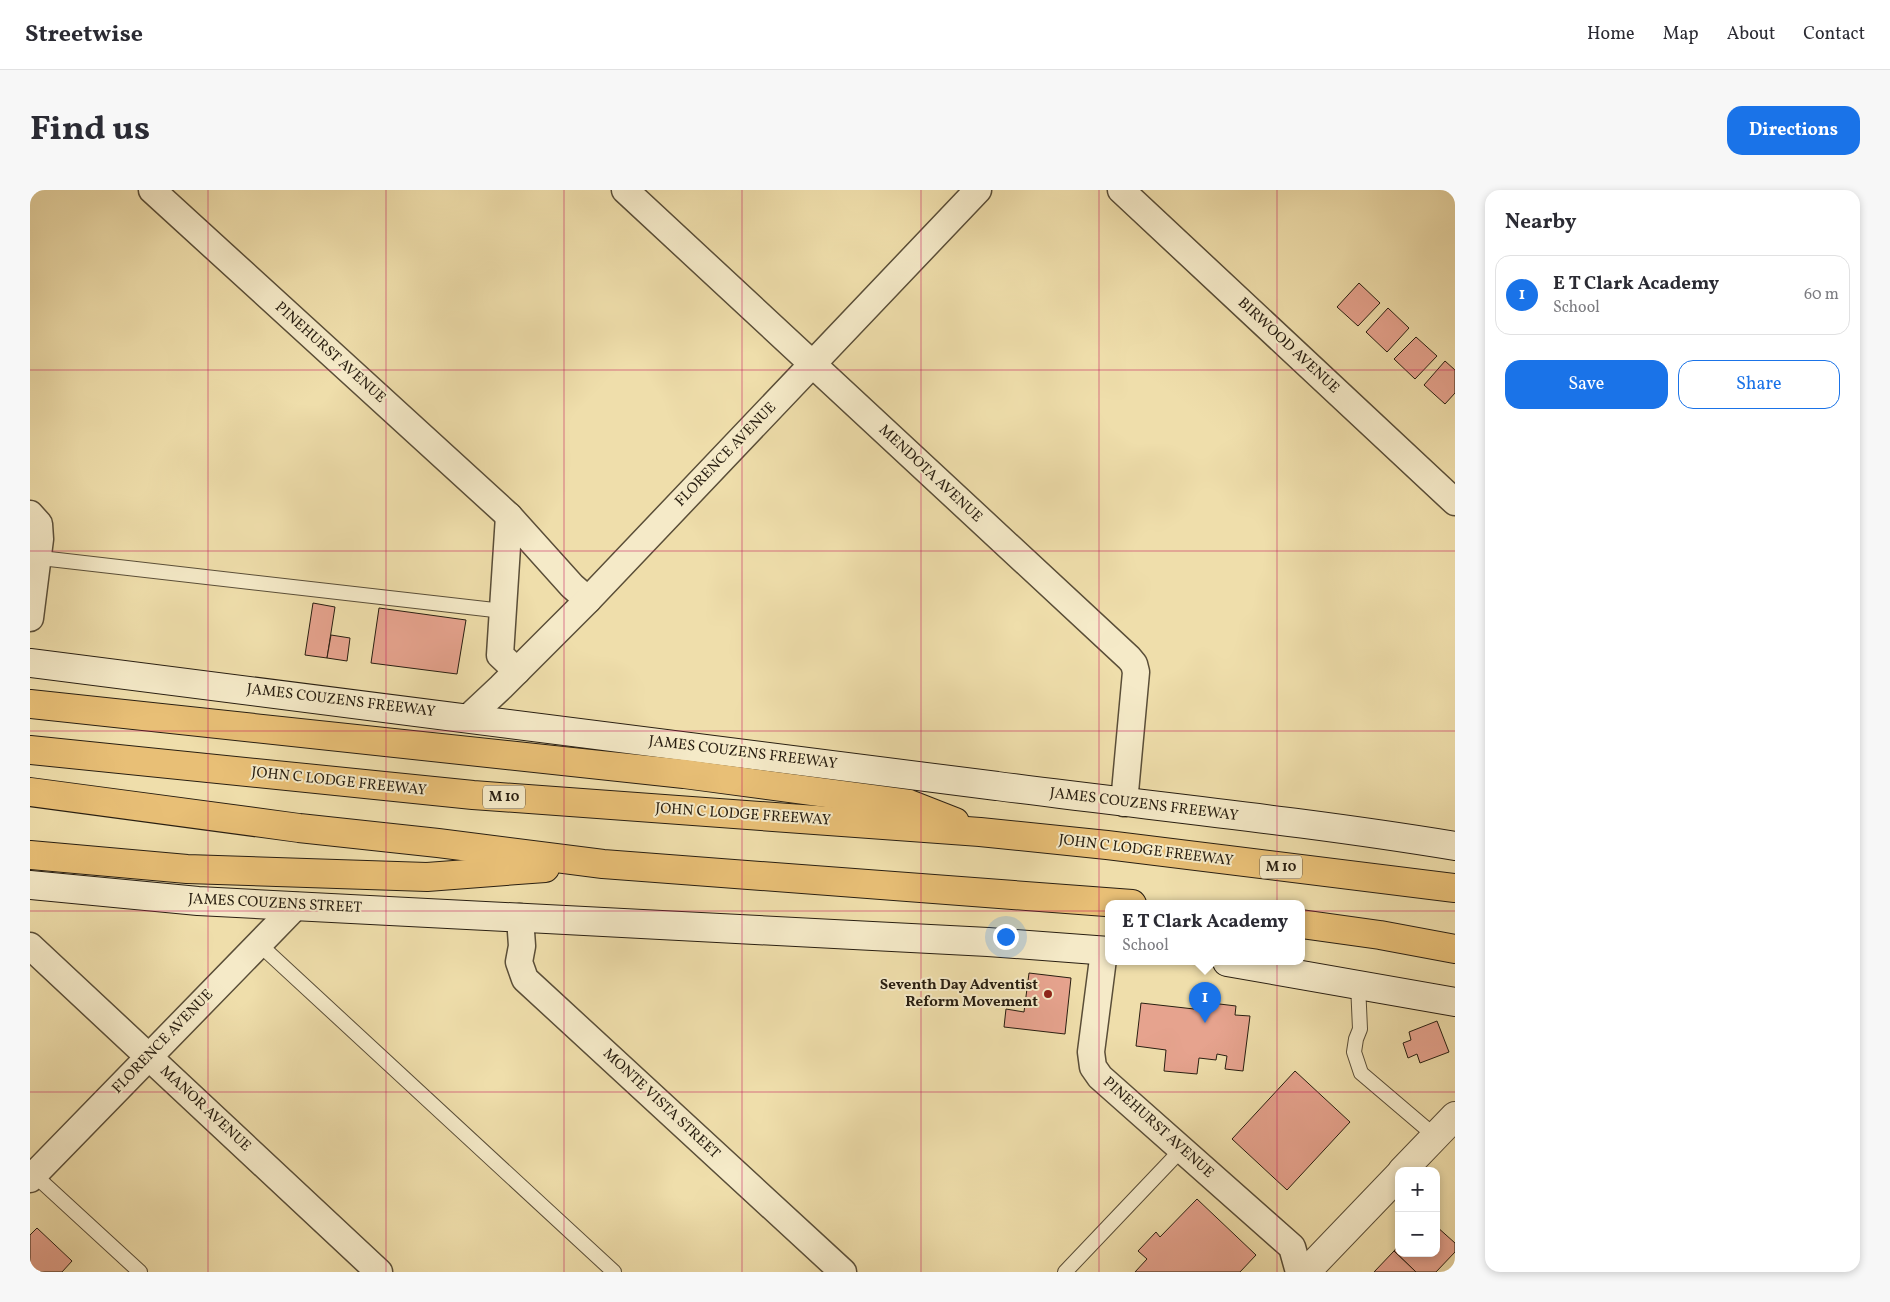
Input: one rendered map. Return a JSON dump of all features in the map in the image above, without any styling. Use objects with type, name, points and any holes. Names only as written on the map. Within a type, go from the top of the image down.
[{"type":"highway","points":[[30,704],[571,761],[828,793],[909,804],[980,832]]},
{"type":"highway","name":"JOHN C LODGE FREEWAY","points":[[30,750],[473,795],[980,832],[1106,845],[1455,888]]},
{"type":"highway","points":[[30,792],[299,828],[603,864],[1105,902]]},
{"type":"highway","points":[[30,855],[187,869],[427,878],[603,864]]},
{"type":"highway","points":[[1305,925],[1380,935],[1455,949]]},
{"type":"main road","name":"JAMES COUZENS FREEWAY","points":[[30,664],[469,716],[1124,803],[1396,836],[1455,846]]},
{"type":"main road","name":"JAMES COUZENS STREET","points":[[30,885],[198,901],[520,917]]},
{"type":"main road","points":[[520,917],[988,942],[1105,951]]},
{"type":"main road","points":[[1245,965],[1455,1002]]},
{"type":"main road","points":[[1396,991],[1455,994]]},
{"type":"main road","points":[[1406,1167],[1455,1116]]},
{"type":"main road","points":[[1306,1272],[1395,1179]]},
{"type":"street","name":"PINEHURST AVENUE","points":[[152,190],[509,516],[572,586],[588,600]]},
{"type":"street","name":"MENDOTA AVENUE","points":[[625,190],[1134,664],[1136,672],[1124,803]]},
{"type":"street","name":"FLORENCE AVENUE","points":[[469,716],[588,600],[978,190]]},
{"type":"street","name":"BIRWOOD AVENUE","points":[[1121,190],[1455,502]]},
{"type":"street","points":[[30,514],[39,524],[40,539],[34,558],[30,618]]},
{"type":"street","points":[[509,516],[500,655],[517,671]]},
{"type":"street","name":"FLORENCE AVENUE","points":[[31,1175],[296,906]]},
{"type":"street","name":"MONTE VISTA STREET","points":[[520,917],[522,946],[519,962],[525,980],[844,1272]]},
{"type":"street","name":"MANOR AVENUE","points":[[30,946],[379,1272]]},
{"type":"street","name":"PINEHURST AVENUE","points":[[1105,958],[1091,1052],[1093,1067],[1100,1078],[1292,1247],[1299,1272]]},
{"type":"lane","points":[[34,558],[503,611]]},
{"type":"lane","points":[[259,944],[614,1272]]},
{"type":"lane","points":[[1358,984],[1360,1029],[1354,1052],[1361,1073],[1435,1136]]},
{"type":"lane","points":[[1065,1272],[1182,1149]]},
{"type":"lane","points":[[31,1175],[140,1272]]},
{"type":"building","points":[[1359,283],[1380,303],[1358,326],[1337,307]]},
{"type":"building","points":[[1388,308],[1409,328],[1387,352],[1366,332]]},
{"type":"building","points":[[1416,337],[1437,356],[1415,379],[1394,359]]},
{"type":"building","points":[[1445,361],[1455,370],[1455,393],[1445,404],[1424,385]]},
{"type":"building","points":[[313,603],[335,607],[327,658],[305,655]]},
{"type":"building","points":[[379,608],[466,620],[457,674],[371,663]]},
{"type":"building","points":[[331,635],[350,638],[347,661],[327,658]]},
{"type":"building","name":"Seventh Day Adventist Reform Movement","points":[[1029,973],[1071,978],[1065,1034],[1004,1027],[1006,1009],[1024,1012]]},
{"type":"building","points":[[1195,1001],[1236,1006],[1235,1015],[1250,1016],[1243,1071],[1225,1069],[1227,1056],[1217,1054],[1216,1060],[1199,1058],[1197,1074],[1164,1071],[1166,1050],[1136,1046],[1141,1003],[1194,1009]]},
{"type":"building","points":[[1437,1021],[1449,1052],[1420,1063],[1417,1054],[1408,1058],[1403,1043],[1411,1040],[1409,1032]]},
{"type":"building","points":[[1295,1071],[1350,1122],[1287,1190],[1232,1139]]},
{"type":"building","points":[[1197,1199],[1256,1255],[1240,1272],[1135,1272],[1147,1259],[1138,1251],[1156,1232],[1160,1237]]},
{"type":"building","points":[[37,1228],[72,1261],[62,1272],[30,1272],[30,1235]]},
{"type":"building","points":[[1440,1230],[1455,1243],[1455,1252],[1436,1272],[1416,1272],[1400,1257],[1440,1257]]},
{"type":"building","points":[[1394,1251],[1395,1257],[1400,1257],[1416,1272],[1374,1272]]},
{"type":"place","name":"Seventh Day Adventist Reform Movement","points":[[1048,994]]},
{"type":"place","name":"E T Clark Academy","points":[[1205,1023]]}]
